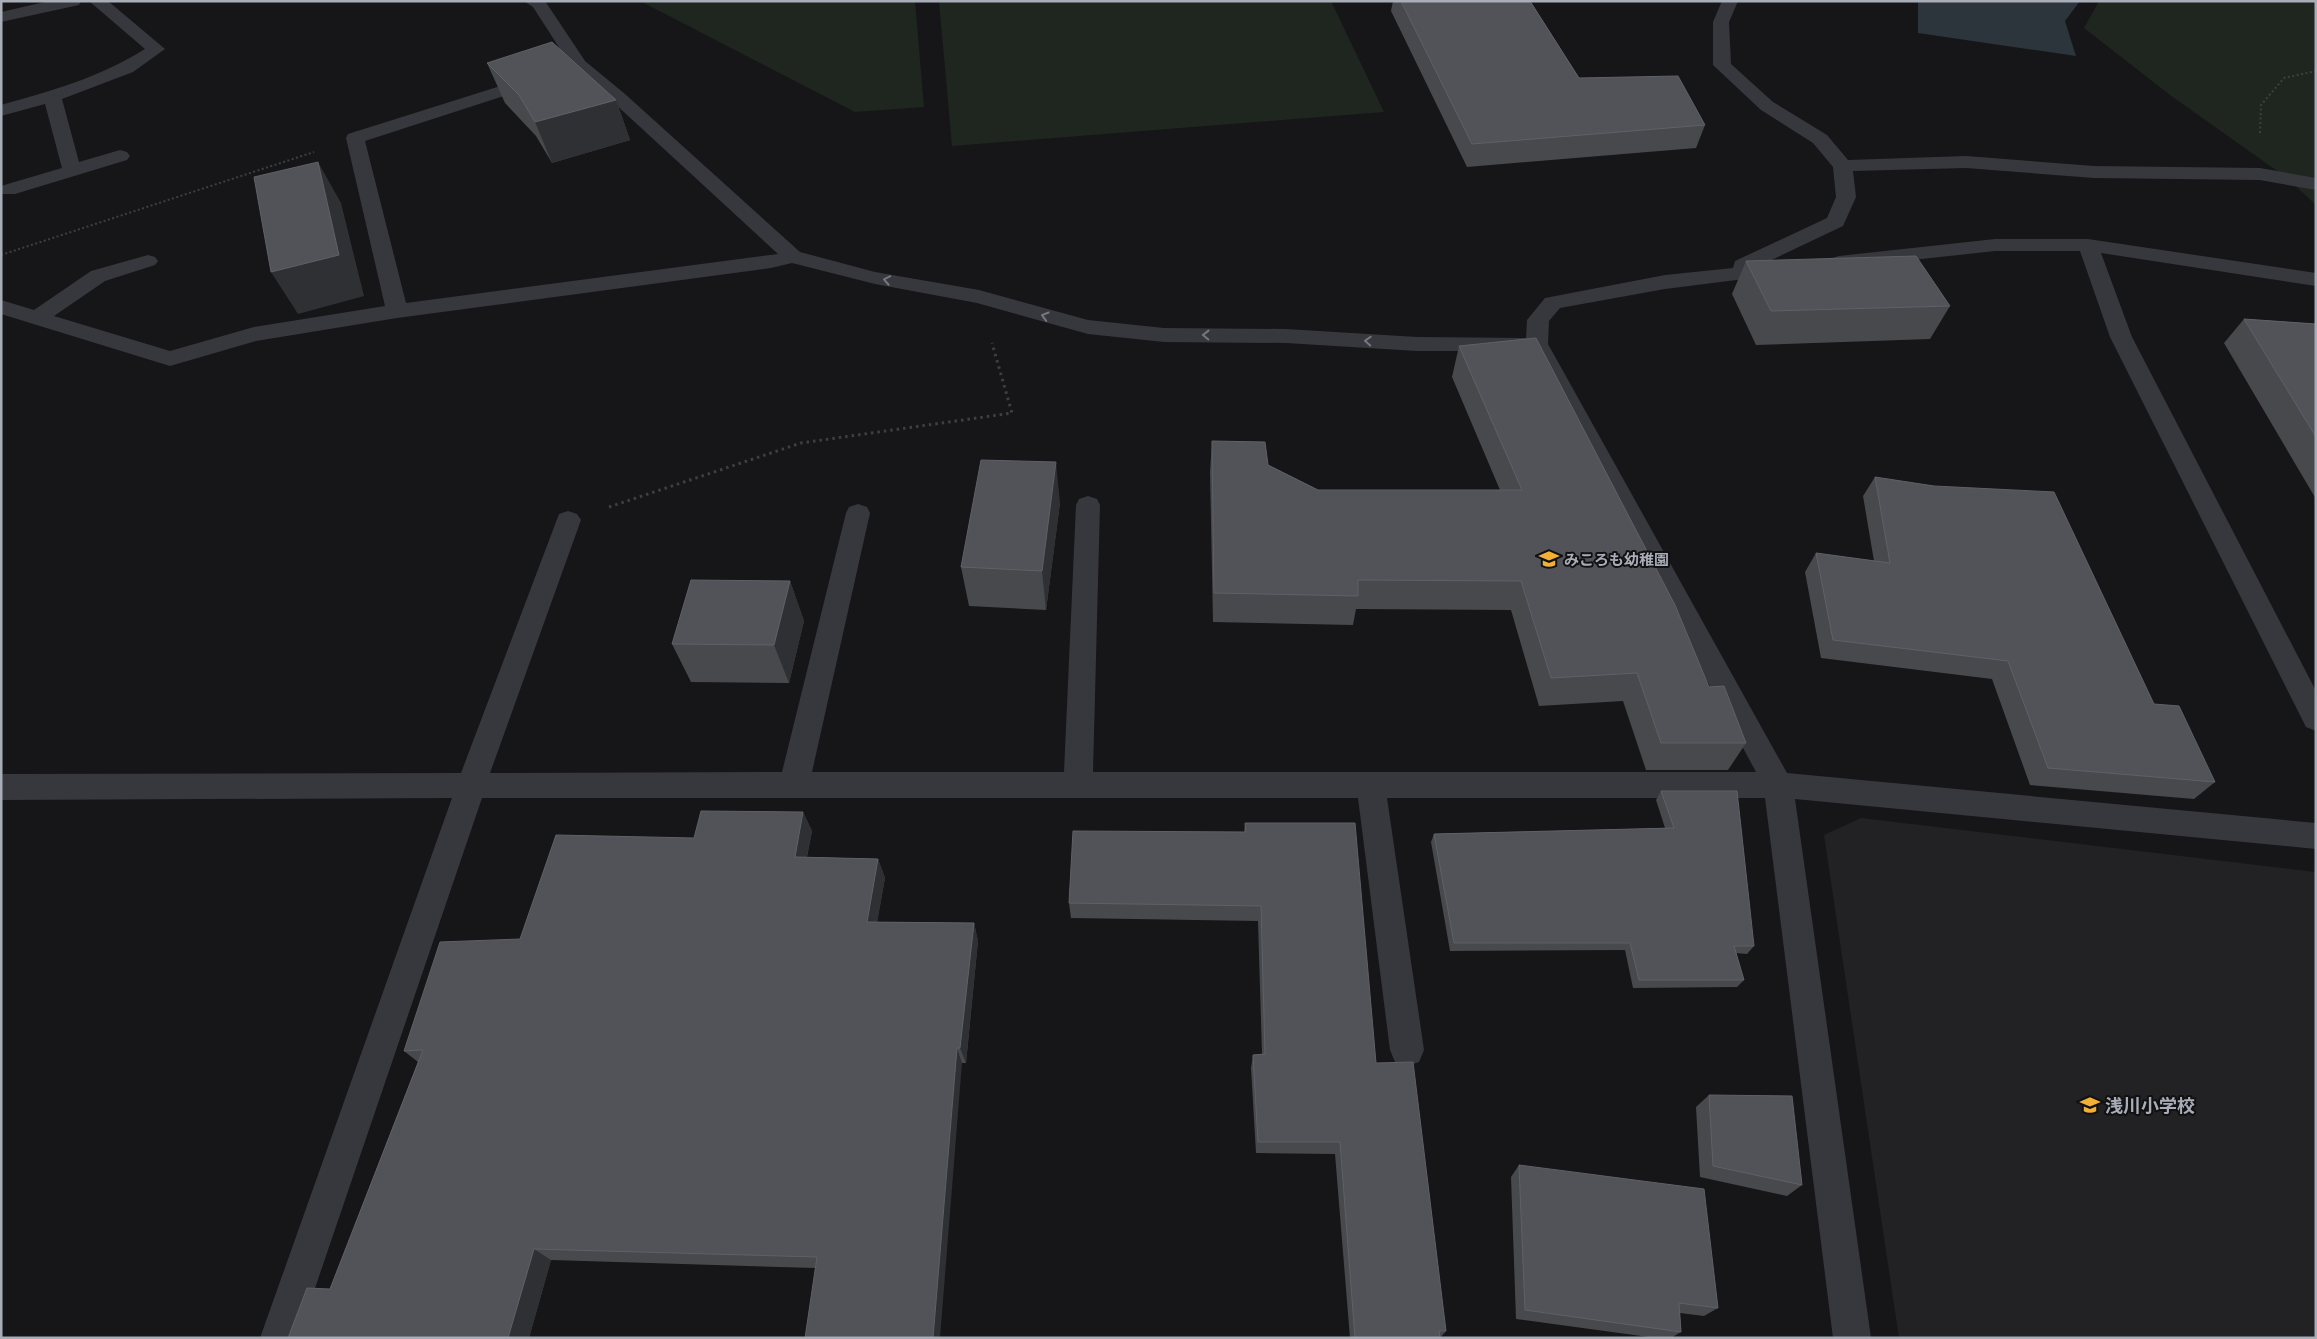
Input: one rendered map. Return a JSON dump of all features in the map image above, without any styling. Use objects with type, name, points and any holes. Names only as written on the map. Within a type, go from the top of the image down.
[{"type":"street","points":[[1,17],[73,1]]},
{"type":"street","points":[[3,111],[52,96],[126,68],[156,49],[97,1]]},
{"type":"street","points":[[532,1],[539,4],[563,71],[627,104],[793,256],[824,266],[875,278],[979,297],[1088,327],[1164,335],[1286,336],[1417,344],[1537,344]]},
{"type":"street","points":[[1721,276],[1836,222],[1846,197],[1843,166],[1820,139],[1767,106],[1722,65],[1721,22],[1730,1]]},
{"type":"street","points":[[397,311],[355,138],[563,71]]},
{"type":"street","points":[[52,96],[72,170]]},
{"type":"street","points":[[8,190],[120,156]]},
{"type":"street","points":[[1843,166],[1966,162],[2094,172],[2260,174],[2316,184]]},
{"type":"street","points":[[1852,1338],[1778,785],[1537,344],[1538,320],[1553,302],[1665,282],[1995,245],[2088,245],[2316,280]]},
{"type":"street","points":[[2088,245],[2121,337],[2316,719]]},
{"type":"street","points":[[1,306],[170,359],[254,334],[397,311],[771,262],[793,256]]},
{"type":"street","points":[[37,318],[98,276],[148,261]]},
{"type":"street","points":[[1078,785],[1088,505]]},
{"type":"street","points":[[794,785],[858,513]]},
{"type":"street","points":[[279,1338],[472,786],[568,520]]},
{"type":"street","points":[[1,787],[1778,785],[2316,836]]},
{"type":"street","points":[[1371,786],[1407,1050]]},
{"type":"path","points":[[2260,174],[2261,105],[2284,78],[2316,71]]},
{"type":"path","points":[[1,255],[355,138]]},
{"type":"path","points":[[568,520],[801,443],[1012,413],[979,297]]},
{"type":"shaded area","points":[[640,1],[915,1],[924,107],[855,112]]},
{"type":"shaded area","points":[[939,1],[1331,1],[1384,112],[952,146]]},
{"type":"shaded area","points":[[1918,1],[2080,1],[2065,21],[2076,56],[1918,33]]},
{"type":"shaded area","points":[[2099,1],[2316,1],[2316,205],[2287,178],[2170,95],[2084,28]]},
{"type":"shaded area","name":"浅川小学校","points":[[1861,818],[2316,872],[2316,1338],[1899,1338],[1824,835]]},
{"type":"building","points":[[1401,1],[1530,1],[1579,78],[1678,76],[1705,125],[1472,144]]},
{"type":"building","points":[[552,42],[616,100],[535,122],[519,95],[487,63]]},
{"type":"building","points":[[318,162],[339,255],[271,272],[254,177]]},
{"type":"building","points":[[1916,256],[1950,306],[1771,311],[1746,261]]},
{"type":"building","points":[[2244,319],[2316,324],[2316,437]]},
{"type":"building","points":[[1536,338],[1675,605],[1709,687],[1724,686],[1746,743],[1661,743],[1637,673],[1551,678],[1521,581],[1358,580],[1358,596],[1214,593],[1212,441],[1265,442],[1268,465],[1318,490],[1522,490],[1459,346]]},
{"type":"building","points":[[981,460],[1056,462],[1042,571],[961,567]]},
{"type":"building","points":[[1875,477],[1934,486],[2054,492],[2154,704],[2179,706],[2215,782],[2048,768],[2008,661],[1833,640],[1816,553],[1890,563]]},
{"type":"building","points":[[691,580],[790,581],[774,645],[672,644]]},
{"type":"building","points":[[1661,791],[1737,791],[1754,946],[1734,946],[1744,980],[1639,980],[1630,943],[1454,943],[1434,834],[1674,828]]},
{"type":"building","points":[[701,811],[803,812],[795,857],[878,859],[867,922],[974,923],[960,1048],[957,1048],[933,1338],[805,1338],[817,1257],[534,1249],[508,1338],[288,1338],[307,1288],[330,1289],[423,1050],[404,1051],[440,942],[520,939],[556,835],[694,838]]},
{"type":"building","points":[[1245,823],[1355,823],[1376,1063],[1413,1062],[1446,1331],[1439,1331],[1440,1338],[1355,1338],[1340,1142],[1258,1142],[1253,1055],[1265,1054],[1261,906],[1069,903],[1073,831],[1246,832]]},
{"type":"building","points":[[1709,1095],[1792,1096],[1802,1185],[1713,1166]]},
{"type":"building","points":[[1519,1165],[1704,1189],[1718,1308],[1679,1303],[1681,1332],[1525,1310]]},
{"type":"place","name":"みころも幼稚園","points":[[1549,559]]},
{"type":"place","name":"浅川小学校","points":[[2090,1105]]}]
